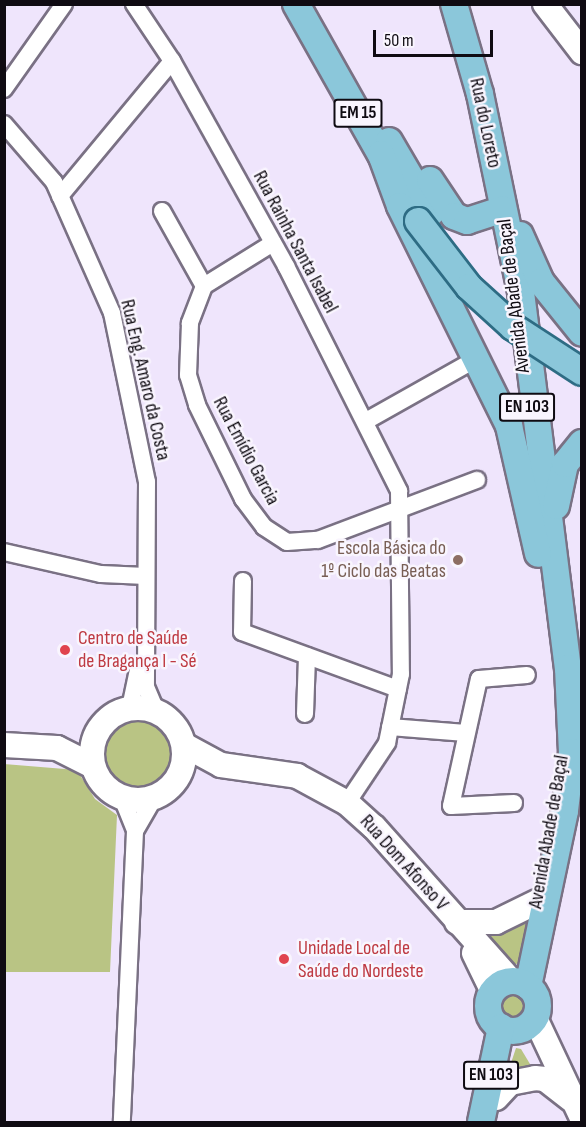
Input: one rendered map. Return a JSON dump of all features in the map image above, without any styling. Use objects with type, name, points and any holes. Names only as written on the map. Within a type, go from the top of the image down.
[{"type":"main road","name":"EM 15","points":[[296,4],[381,154],[425,217],[469,287],[521,333],[582,372]]},
{"type":"main road","name":"EM 15","points":[[311,4],[380,126],[425,217],[525,317],[582,354]]},
{"type":"main road","name":"Rua do Loreto","points":[[454,4],[480,94],[503,209]]},
{"type":"main road","points":[[380,126],[407,141],[454,216],[467,221],[503,209],[514,220],[541,282],[582,333]]},
{"type":"main road","points":[[381,154],[400,206],[478,358],[509,426],[552,606]]},
{"type":"main road","name":"Avenida Abade de Baçal","points":[[503,209],[537,400],[567,668],[572,752],[565,811],[511,985]]},
{"type":"main road","name":"Avenida Abade de Baçal","points":[[503,209],[510,292],[552,606],[564,751],[523,969],[490,1015],[517,1026]]},
{"type":"main road","points":[[554,563],[559,482],[565,464],[582,442]]},
{"type":"main road","name":"Avenida Abade de Baçal","points":[[481,1122],[517,1026],[538,1004],[511,985]]},
{"type":"main road","name":"Avenida Abade de Baçal","points":[[494,1110],[517,1026]]},
{"type":"street","points":[[4,89],[64,4]]},
{"type":"street","name":"Rua Rainha Santa Isabel","points":[[134,4],[172,62],[273,243],[394,476],[400,508],[397,532],[402,580],[398,689],[387,743],[347,803]]},
{"type":"street","points":[[545,4],[582,52]]},
{"type":"street","points":[[60,196],[172,62]]},
{"type":"street","name":"Rua Eng. Amaro da Costa","points":[[4,124],[54,182],[112,313],[147,483],[146,687],[156,711]]},
{"type":"street","points":[[162,211],[204,286],[273,243]]},
{"type":"street","name":"Rua Emídio Garcia","points":[[204,286],[190,323],[188,375],[197,405],[243,499],[264,527],[287,542],[318,540],[477,480]]},
{"type":"street","points":[[366,421],[478,358]]},
{"type":"street","points":[[4,552],[101,574],[146,576]]},
{"type":"street","points":[[243,581],[242,632],[398,689]]},
{"type":"street","name":"Rua Eng. Amaro da Costa","points":[[130,708],[145,638]]},
{"type":"street","points":[[305,714],[306,656]]},
{"type":"street","points":[[514,803],[451,806],[479,679],[527,675]]},
{"type":"street","points":[[122,1122],[135,831],[122,798],[104,786],[93,766],[96,733],[105,721],[130,708],[156,711],[174,724],[184,745],[182,769],[176,780]]},
{"type":"street","points":[[390,727],[466,733]]},
{"type":"street","points":[[57,748],[96,733]]},
{"type":"street","points":[[4,745],[57,748],[93,766]]},
{"type":"street","name":"Rua Dom Afonso V","points":[[184,745],[221,765],[297,776],[347,803],[374,827],[511,985]]},
{"type":"street","points":[[135,831],[155,797],[176,780],[202,768],[221,765]]},
{"type":"street","points":[[122,798],[155,797]]},
{"type":"street","points":[[457,922],[496,922],[537,902]]},
{"type":"street","points":[[517,1026],[577,1109]]},
{"type":"street","points":[[494,1110],[510,1083],[535,1078],[545,1079],[577,1109]]},
{"type":"green space","points":[[138,717],[152,720],[164,728],[172,740],[175,754],[172,768],[164,780],[152,788],[138,791],[124,788],[112,780],[104,768],[101,754],[104,740],[112,728],[124,720]]},
{"type":"green space","points":[[4,764],[77,770],[95,799],[117,815],[110,972],[5,972]]},
{"type":"green space","points":[[528,918],[520,961],[512,968],[479,932]]},
{"type":"green space","points":[[513,990],[524,995],[529,1006],[524,1017],[513,1022],[502,1017],[497,1006],[502,995]]},
{"type":"green space","points":[[516,1048],[521,1049],[533,1069],[508,1072]]},
{"type":"place","name":"Escola Básica do 1º Ciclo das Beatas","points":[[458,560]]},
{"type":"place","name":"Centro de Saúde de Bragança I - Sé","points":[[65,650]]},
{"type":"place","name":"Unidade Local de Saúde do Nordeste","points":[[284,959]]}]
